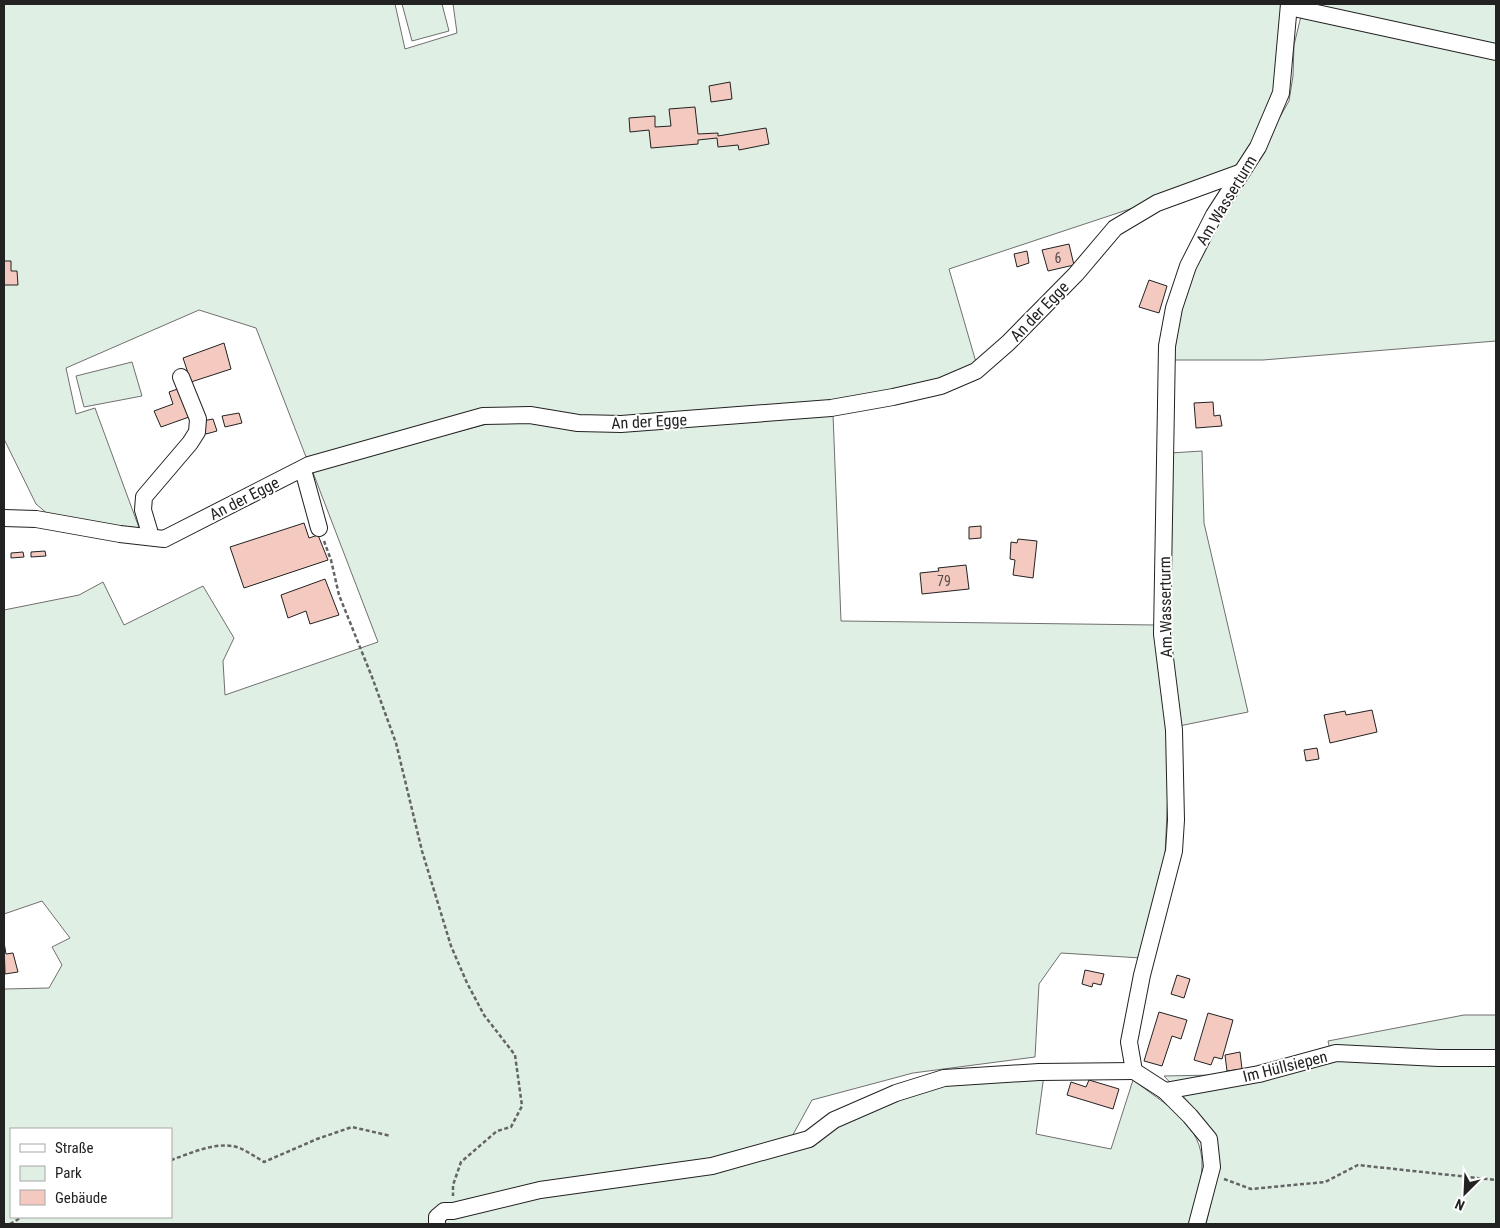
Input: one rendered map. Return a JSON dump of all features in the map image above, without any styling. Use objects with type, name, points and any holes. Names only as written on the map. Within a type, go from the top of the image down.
[{"type":"street","points":[[1289,5],[1496,52]]},
{"type":"street","name":"Am Wasserturm","points":[[1134,1071],[1129,1042],[1142,975],[1174,850],[1176,820],[1174,730],[1162,634],[1167,346],[1174,308],[1188,266],[1214,214],[1258,147],[1281,93],[1289,5]]},
{"type":"street","name":"An der Egge","points":[[4,518],[36,519],[164,539],[309,465],[483,416],[530,415],[578,423],[621,424],[831,408],[941,386],[976,370],[1008,344],[1076,274],[1115,228],[1157,203],[1242,172]]},
{"type":"street","points":[[148,538],[149,530],[143,510],[144,497],[190,443],[197,432],[198,419],[181,377]]},
{"type":"street","points":[[300,470],[305,476],[319,528]]},
{"type":"street","name":"Im Hüllsiepen","points":[[1165,1091],[1259,1074],[1336,1053],[1439,1058],[1496,1058]]},
{"type":"street","points":[[437,1224],[437,1217],[444,1212],[540,1190],[608,1182],[721,1163],[809,1139],[834,1120],[896,1093],[944,1078],[1039,1072],[1134,1071],[1165,1091],[1190,1116],[1209,1139],[1212,1167],[1197,1224]]},
{"type":"path","points":[[319,528],[331,560],[338,595],[372,677],[396,743],[400,767],[422,851],[451,946],[467,983],[484,1015],[515,1055],[522,1106],[511,1127],[497,1131],[461,1162],[453,1185],[453,1211]]},
{"type":"path","points":[[172,1160],[223,1145],[239,1148],[264,1162],[352,1128],[391,1136]]},
{"type":"path","points":[[1212,1167],[1223,1178],[1251,1189],[1325,1182],[1358,1164],[1480,1180],[1496,1180]]},
{"type":"green space","points":[[4,4],[395,4],[405,49],[457,33],[453,4],[1284,4],[1278,92],[1233,178],[1157,200],[949,269],[980,376],[833,405],[620,422],[509,410],[308,462],[256,328],[199,310],[66,368],[76,414],[95,408],[141,533],[49,515],[36,504],[4,439]]},
{"type":"green space","points":[[402,4],[442,4],[449,31],[412,41]]},
{"type":"green space","points":[[1296,4],[1496,4],[1496,45]]},
{"type":"green space","points":[[1302,12],[1496,57],[1496,341],[1263,360],[1171,360],[1178,312],[1194,269],[1217,220],[1260,152],[1289,101],[1293,76],[1294,45]]},
{"type":"green space","points":[[132,362],[142,396],[84,407],[76,376]]},
{"type":"green space","points":[[833,414],[841,621],[1156,625],[1170,746],[1164,878],[1141,958],[1061,953],[1039,984],[1035,1057],[913,1073],[812,1100],[784,1151],[840,1122],[941,1084],[1044,1075],[1036,1134],[1111,1149],[1133,1080],[1180,1116],[1196,1138],[1201,1152],[1202,1167],[1191,1224],[4,1224],[4,989],[49,988],[62,965],[52,947],[70,938],[42,901],[4,914],[4,610],[79,595],[103,582],[124,625],[203,586],[234,638],[223,661],[225,695],[378,642],[312,470],[510,418]]},
{"type":"green space","points":[[1202,451],[1204,523],[1248,712],[1179,726],[1168,637],[1170,453]]},
{"type":"green space","points":[[1464,1015],[1496,1015],[1496,1224],[1206,1224],[1219,1167],[1216,1135],[1164,1076],[1215,1075],[1331,1054],[1328,1041]]},
{"type":"building","points":[[730,82],[732,99],[711,102],[709,86]]},
{"type":"building","points":[[695,107],[698,134],[718,133],[718,136],[766,128],[769,144],[739,150],[738,145],[718,147],[717,138],[698,140],[698,144],[651,148],[649,130],[630,132],[629,118],[655,116],[655,127],[671,126],[669,109]]},
{"type":"building","points":[[1069,244],[1074,265],[1048,271],[1042,250]]},
{"type":"building","points":[[1027,251],[1029,263],[1017,267],[1014,254]]},
{"type":"building","points":[[4,261],[11,261],[11,271],[17,271],[18,285],[4,285]]},
{"type":"building","points":[[1149,280],[1167,286],[1159,313],[1139,307]]},
{"type":"building","points":[[224,343],[231,369],[191,382],[183,358]]},
{"type":"building","points":[[183,387],[189,417],[161,427],[154,411],[173,404],[169,392]]},
{"type":"building","points":[[1213,402],[1214,416],[1220,415],[1222,426],[1196,428],[1194,403]]},
{"type":"building","points":[[239,413],[242,423],[225,427],[222,416]]},
{"type":"building","points":[[213,419],[217,431],[206,434],[202,421]]},
{"type":"building","points":[[304,523],[309,538],[318,535],[328,560],[244,588],[230,547]]},
{"type":"building","points":[[981,526],[981,538],[969,539],[969,527]]},
{"type":"building","points":[[1018,539],[1037,541],[1033,578],[1013,575],[1015,560],[1010,559],[1011,542],[1017,543]]},
{"type":"building","points":[[45,551],[46,556],[31,557],[31,552]]},
{"type":"building","points":[[23,552],[24,557],[11,558],[11,553]]},
{"type":"building","points":[[966,565],[969,589],[922,594],[920,573],[939,571],[938,568]]},
{"type":"building","points":[[325,579],[339,615],[310,624],[306,611],[288,618],[281,595]]},
{"type":"building","points":[[1372,710],[1377,732],[1330,743],[1324,715],[1345,711],[1346,715]]},
{"type":"building","points":[[1317,748],[1319,759],[1306,761],[1304,750]]},
{"type":"building","points":[[4,942],[6,954],[13,953],[18,972],[5,974]]},
{"type":"building","points":[[1085,970],[1104,974],[1101,985],[1093,983],[1092,987],[1082,984]]},
{"type":"building","points":[[1177,975],[1190,979],[1184,998],[1171,994]]},
{"type":"building","points":[[1159,1012],[1187,1020],[1181,1039],[1172,1036],[1162,1066],[1144,1061]]},
{"type":"building","points":[[1208,1013],[1233,1020],[1222,1059],[1214,1057],[1211,1065],[1194,1060]]},
{"type":"building","points":[[1240,1052],[1242,1069],[1227,1071],[1225,1055]]},
{"type":"building","points":[[1089,1080],[1119,1089],[1113,1109],[1067,1095],[1071,1082],[1086,1087]]}]
